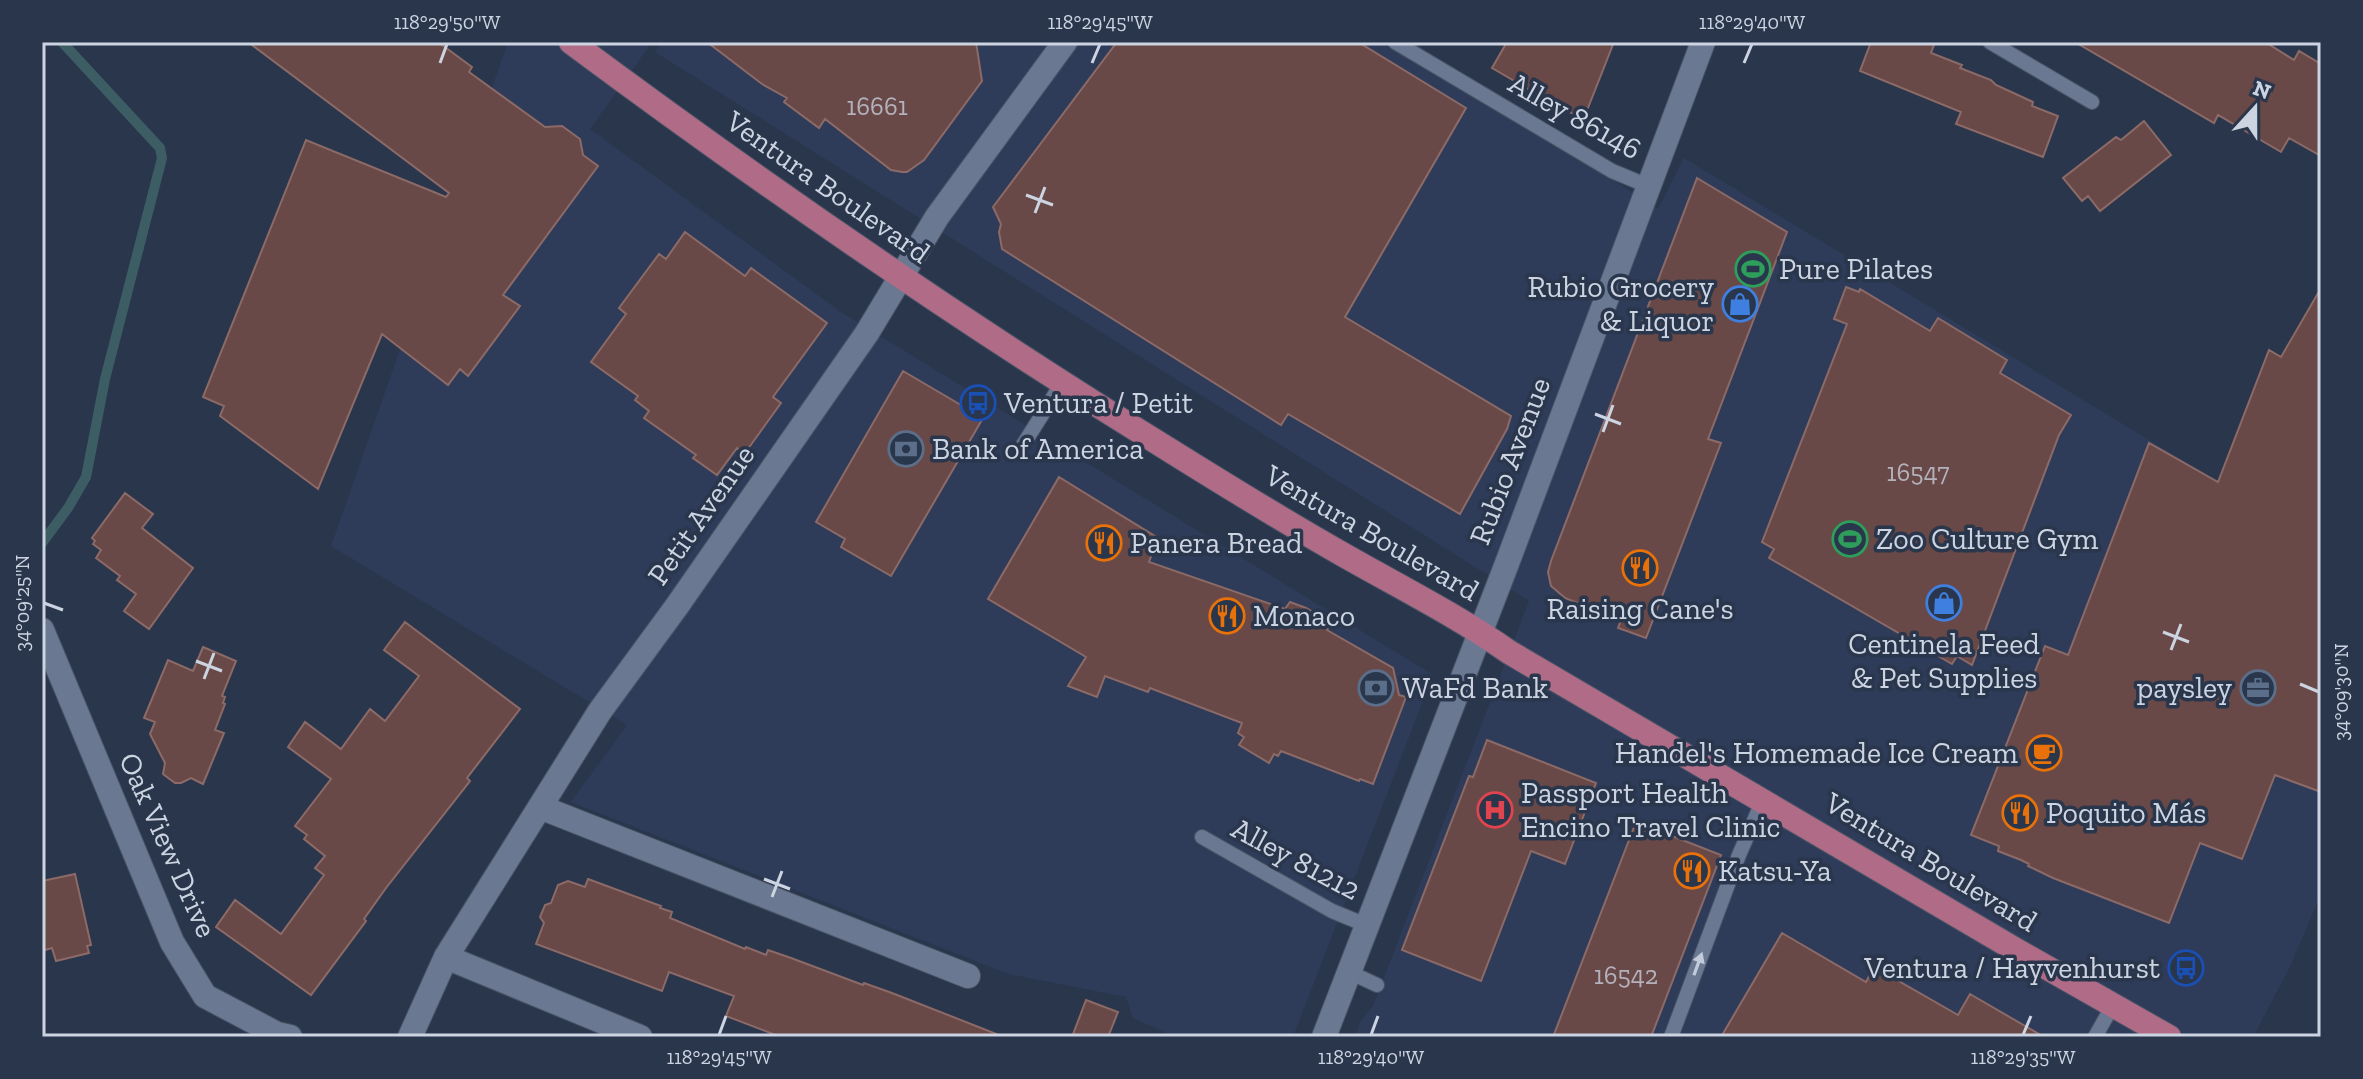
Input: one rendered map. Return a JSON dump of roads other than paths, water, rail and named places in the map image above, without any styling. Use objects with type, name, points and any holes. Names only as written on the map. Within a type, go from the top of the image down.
[{"type":"main road","name":"Ventura Boulevard","points":[[571,42],[691,131],[900,277],[1062,383],[1242,495],[2169,1037]]},
{"type":"street","name":"Petit Avenue","points":[[410,1037],[446,957],[600,711],[867,333],[937,217],[1065,42]]},
{"type":"street","name":"Rubio Avenue","points":[[1324,1037],[1703,42]]},
{"type":"street","name":"Oak View Drive","points":[[42,630],[172,942],[205,996],[277,1034],[290,1037]]},
{"type":"street","points":[[540,807],[968,976]]},
{"type":"street","points":[[446,957],[640,1037]]},
{"type":"lane","name":"Alley 86146","points":[[1395,42],[1612,171],[1648,186]]},
{"type":"lane","points":[[1990,42],[2092,102]]},
{"type":"lane","points":[[1023,445],[1062,383]]},
{"type":"lane","points":[[1671,1037],[1739,855],[1763,800]]},
{"type":"lane","name":"Alley 81212","points":[[1202,837],[1332,911],[1366,925]]},
{"type":"lane","points":[[1349,972],[1377,985]]},
{"type":"lane","points":[[2095,1037],[2113,1005]]},
{"type":"waterway","points":[[42,543],[86,477],[105,379],[162,158],[160,148],[62,42]]},
{"type":"place","name":"Pure Pilates","points":[[1753,269]]},
{"type":"place","name":"Rubio Grocery & Liquor","points":[[1740,304]]},
{"type":"place","name":"Ventura / Petit","points":[[978,403]]},
{"type":"place","name":"Bank of America","points":[[906,449]]},
{"type":"place","name":"Zoo Culture Gym","points":[[1850,539]]},
{"type":"place","name":"Panera Bread","points":[[1104,543]]},
{"type":"place","name":"Raising Cane's","points":[[1640,568]]},
{"type":"place","name":"Centinela Feed & Pet Supplies","points":[[1944,603]]},
{"type":"place","name":"Monaco","points":[[1227,616]]},
{"type":"place","name":"WaFd Bank","points":[[1376,688]]},
{"type":"place","name":"paysley","points":[[2258,688]]},
{"type":"place","name":"Handel's Homemade Ice Cream","points":[[2044,753]]},
{"type":"place","name":"Passport Health Encino Travel Clinic","points":[[1495,810]]},
{"type":"place","name":"Poquito Más","points":[[2020,813]]},
{"type":"place","name":"Katsu-Ya","points":[[1692,871]]},
{"type":"place","name":"Ventura / Hayvenhurst","points":[[2186,968]]}]
